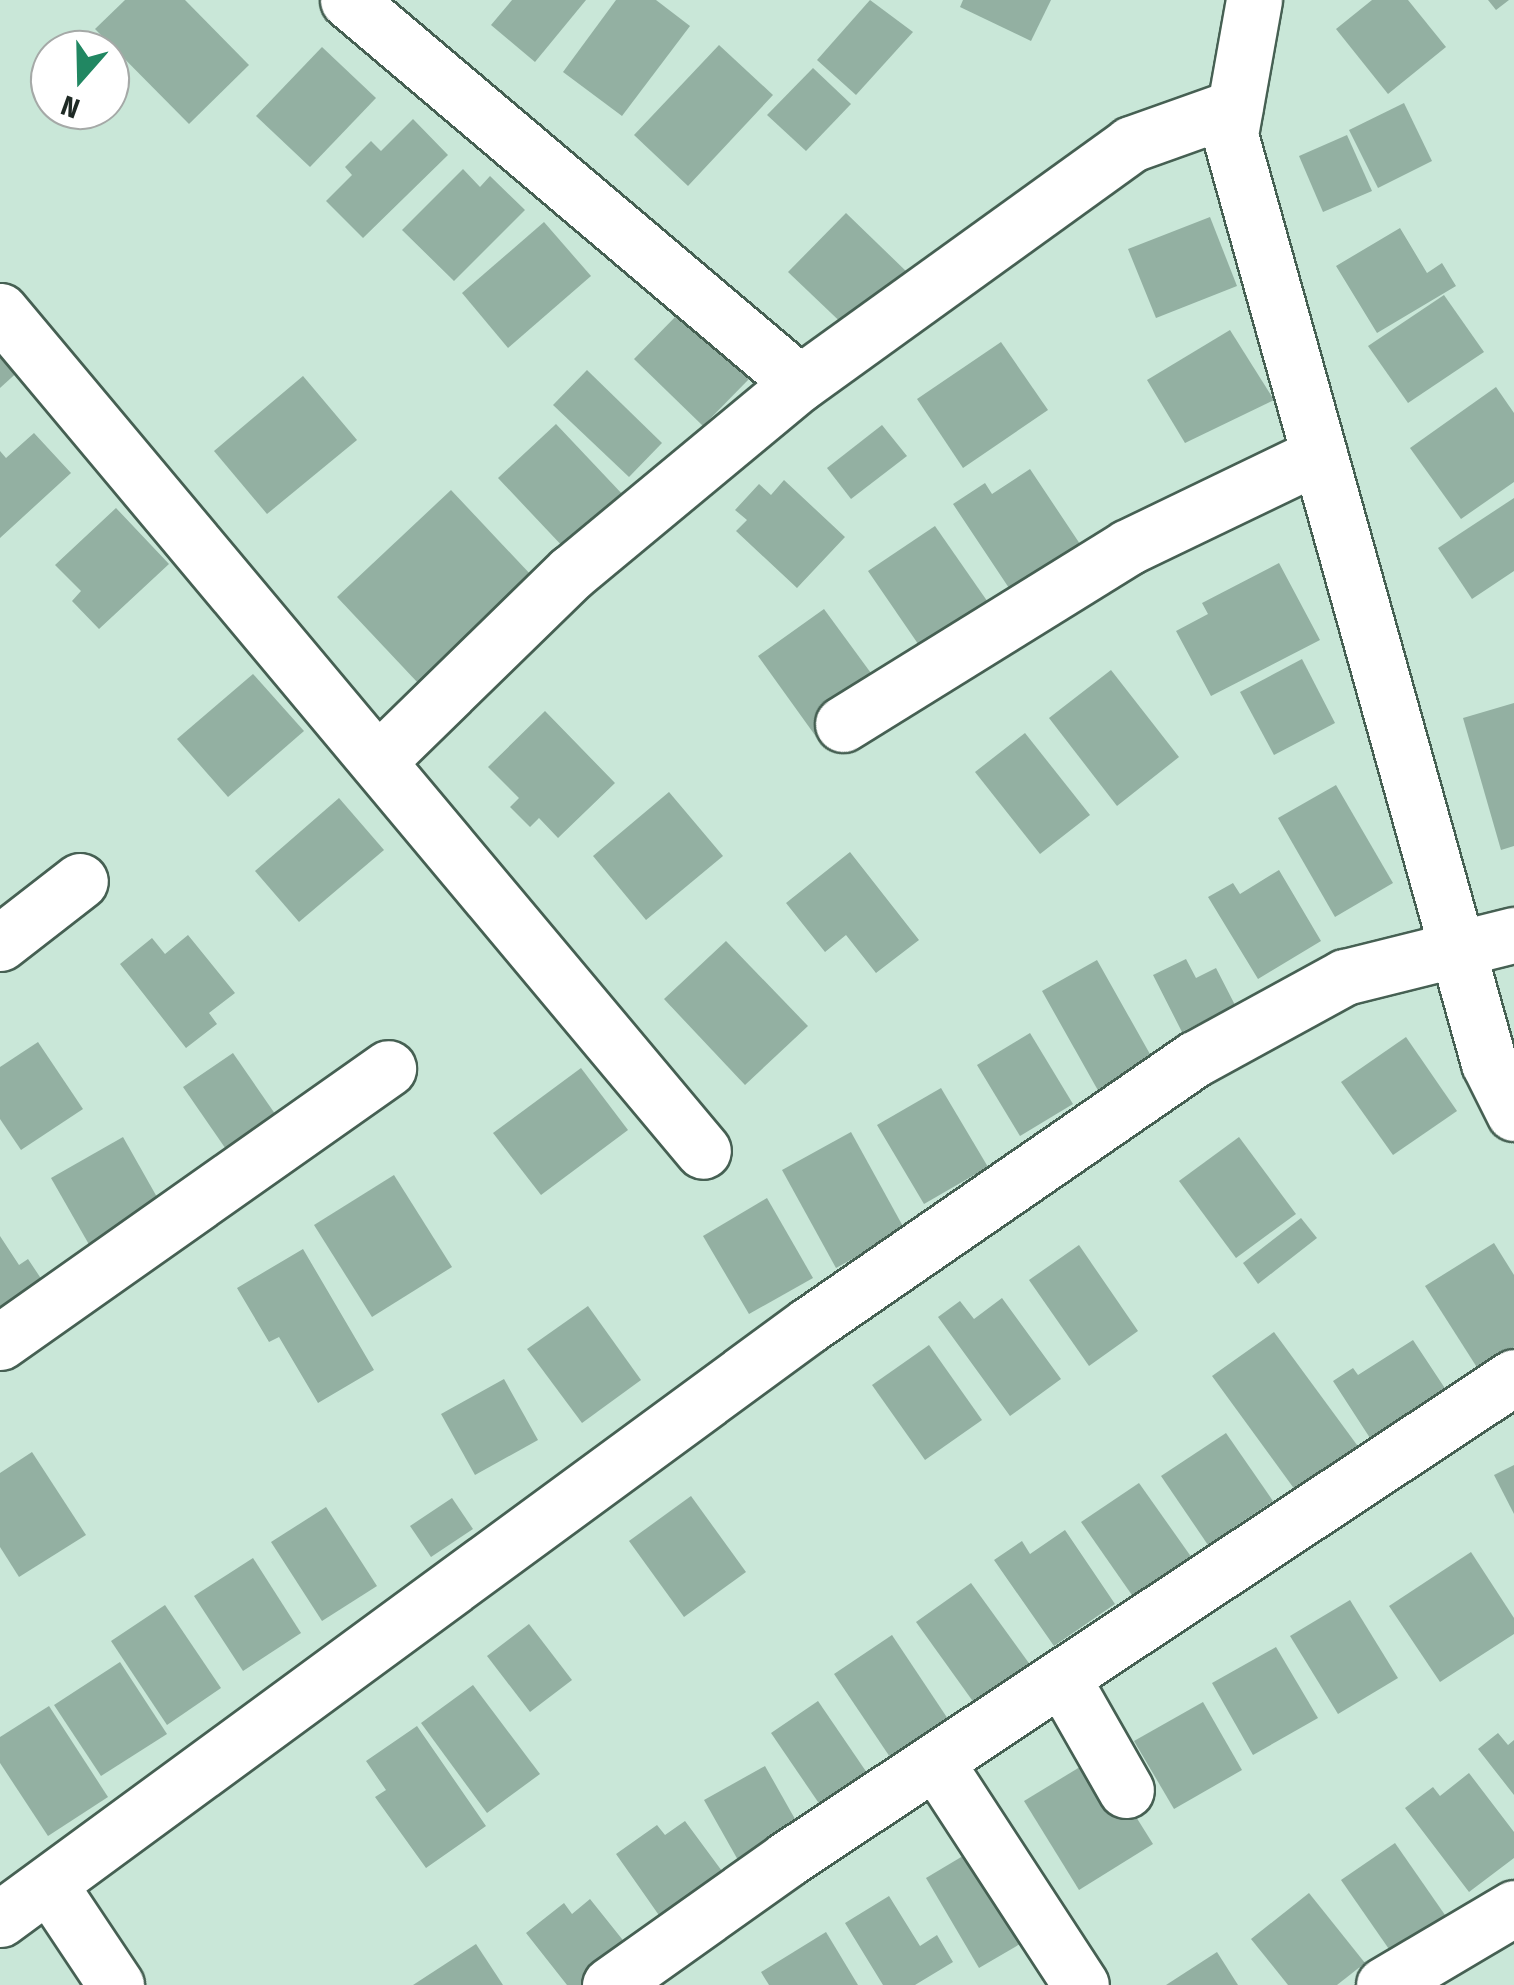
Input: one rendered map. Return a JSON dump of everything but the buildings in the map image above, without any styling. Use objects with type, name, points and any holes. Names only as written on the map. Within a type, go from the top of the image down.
[{"type":"street","points":[[348,0],[800,383]]},
{"type":"street","points":[[1254,0],[1230,134],[1489,1063],[1514,1113]]},
{"type":"street","points":[[378,762],[572,572],[800,383],[1130,144],[1235,107]]},
{"type":"street","points":[[0,310],[703,1150]]},
{"type":"street","points":[[843,724],[1128,547],[1319,455]]},
{"type":"street","points":[[0,942],[80,882]]},
{"type":"street","points":[[116,1985],[17,1898],[809,1325],[1195,1059],[1344,976],[1457,952],[1514,935]]},
{"type":"street","points":[[0,1342],[388,1068]]},
{"type":"street","points":[[610,1985],[935,1761],[1514,1377]]},
{"type":"street","points":[[1062,1678],[1126,1790]]},
{"type":"street","points":[[935,1761],[1080,1985]]},
{"type":"street","points":[[1384,1985],[1514,1908]]}]
